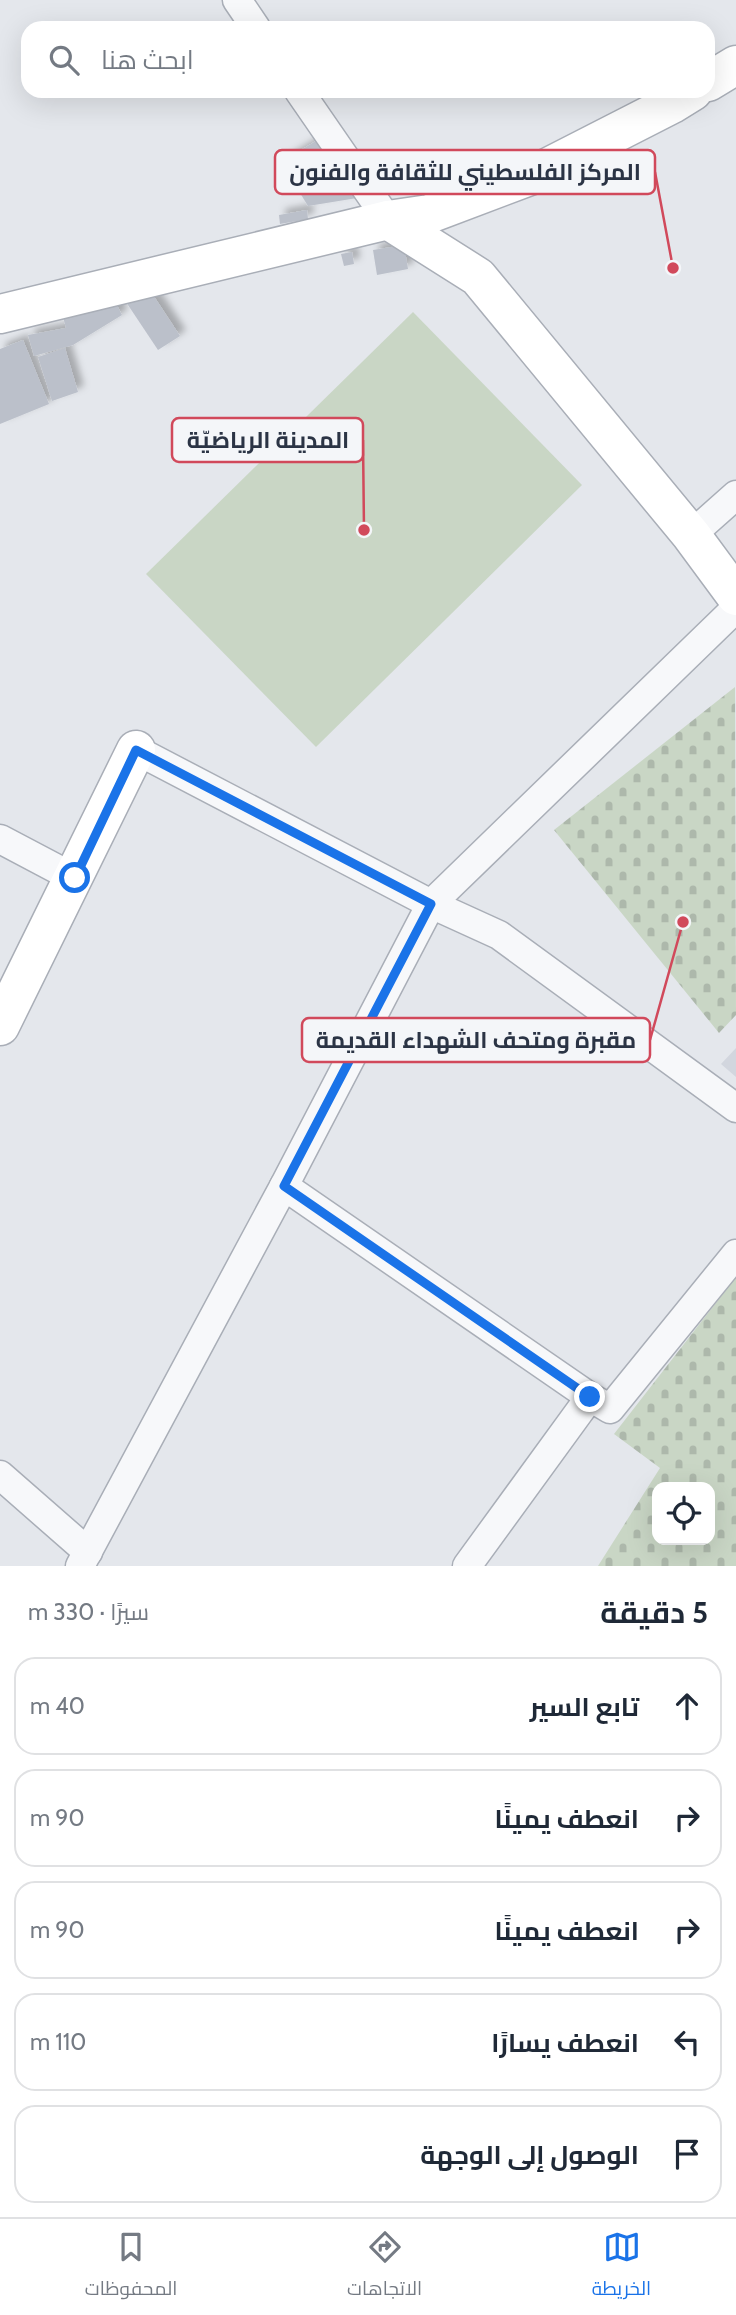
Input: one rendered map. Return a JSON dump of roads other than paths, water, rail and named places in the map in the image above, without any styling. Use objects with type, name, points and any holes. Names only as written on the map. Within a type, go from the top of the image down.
[{"type":"street","points":[[237,0],[251,21]]},
{"type":"street","points":[[715,78],[736,65]]},
{"type":"street","points":[[304,98],[388,220],[478,276],[691,535],[736,596]]},
{"type":"street","points":[[0,314],[388,220],[429,214],[535,174],[681,98]]},
{"type":"street","points":[[691,535],[736,495]]},
{"type":"street","points":[[0,1475],[84,1559],[284,1186],[431,904],[736,608]]},
{"type":"street","points":[[0,1026],[136,750],[431,904],[499,935],[736,1108]]},
{"type":"street","points":[[0,839],[75,878]]},
{"type":"street","points":[[284,1186],[610,1409],[736,1254]]},
{"type":"street","points":[[467,1566],[590,1397]]},
{"type":"place","name":"المركز الفلسطيني للثقافة والفنون","points":[[673,268]]},
{"type":"place","name":"المدينة الرياضيّة","points":[[364,530]]},
{"type":"place","name":"مقبرة ومتحف الشهداء القديمة","points":[[683,922]]}]
